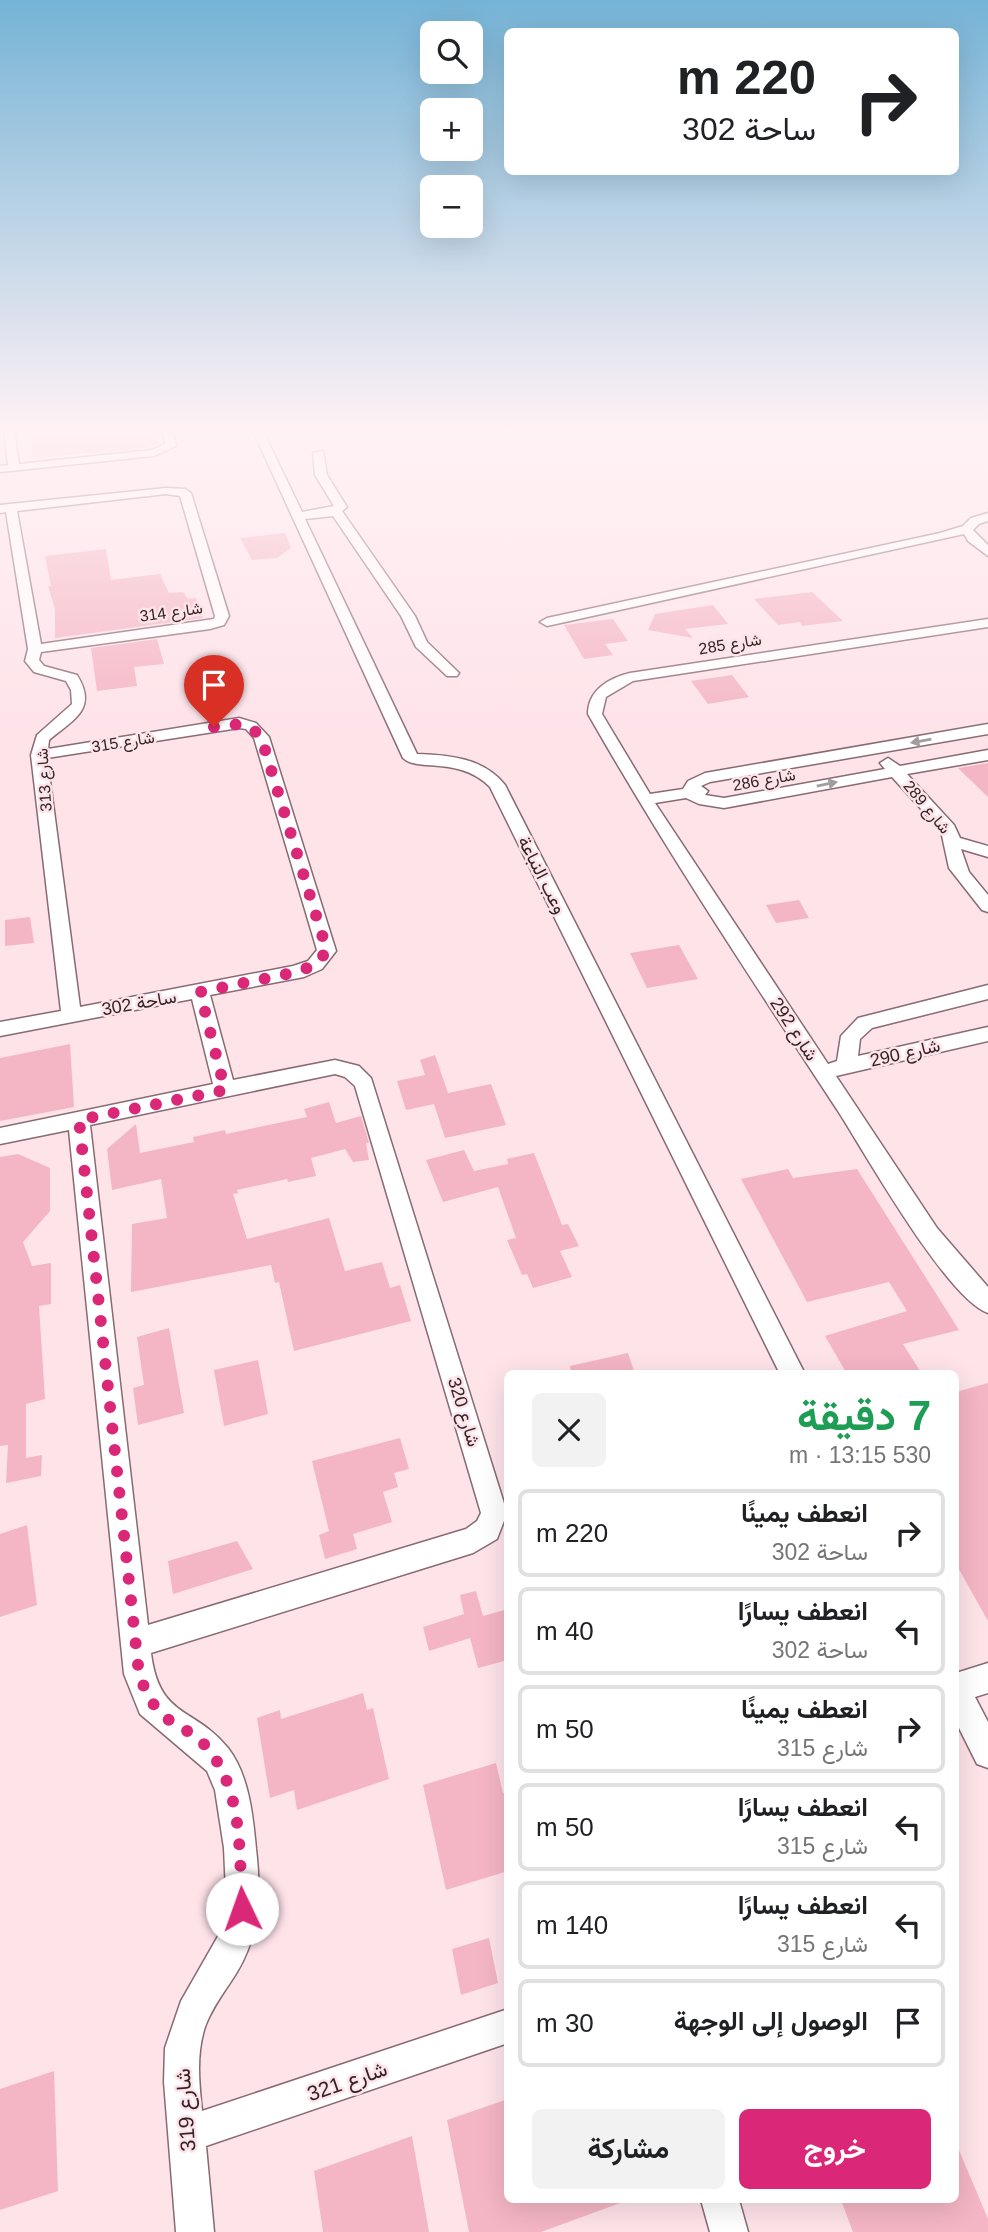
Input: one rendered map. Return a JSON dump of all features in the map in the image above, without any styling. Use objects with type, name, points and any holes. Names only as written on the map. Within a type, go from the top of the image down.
[{"type":"street","name":"شارع 313","points":[[11,533],[35,649],[34,666],[72,678],[78,691],[79,704],[73,713],[42,738],[39,755],[71,1016]]},
{"type":"street","name":"شارع 314","points":[[35,649],[219,622],[222,616],[197,533]]},
{"type":"street","name":"وعب النباعة","points":[[306,533],[411,758],[470,766],[491,778],[497,785],[791,1370]]},
{"type":"street","points":[[351,533],[408,616],[421,644],[452,673]]},
{"type":"street","points":[[547,622],[948,533]]},
{"type":"street","points":[[969,533],[988,552]]},
{"type":"street","name":"شارع 285","points":[[643,800],[595,714],[596,700],[615,683],[630,677],[988,623]]},
{"type":"street","name":"شارع 315","points":[[39,755],[239,723],[251,726],[261,737],[327,951],[315,965],[297,972],[200,992]]},
{"type":"street","points":[[643,800],[689,793],[705,800],[724,803],[988,729]]},
{"type":"street","points":[[689,793],[694,784],[705,778],[885,760],[988,755]]},
{"type":"street","name":"شارع 289","points":[[885,760],[948,829],[957,869],[988,906]]},
{"type":"street","name":"شارع 292","points":[[643,800],[946,1257],[988,1303]]},
{"type":"street","points":[[952,841],[988,852]]},
{"type":"street","name":"ساحة 302","points":[[0,1029],[200,992],[225,1090]]},
{"type":"street","points":[[846,1066],[851,1036],[865,1023],[988,992]]},
{"type":"street","name":"شارع 290","points":[[822,1072],[988,1034]]},
{"type":"street","name":"شارع 320","points":[[138,1643],[472,1541],[487,1530],[494,1513],[364,1083],[352,1071],[335,1067],[225,1090]]},
{"type":"street","points":[[0,1136],[225,1090]]},
{"type":"street","name":"شارع 319","points":[[79,1120],[138,1643],[139,1674],[149,1701],[167,1720],[199,1738],[219,1761],[231,1788],[239,1844],[242,1909],[233,1945],[195,2009],[185,2034],[180,2066],[195,2232]]},
{"type":"street","points":[[959,1689],[988,1678]]},
{"type":"street","points":[[959,1696],[988,1753]]},
{"type":"street","name":"شارع 321","points":[[186,2135],[504,2027]]},
{"type":"street","points":[[721,2203],[729,2232]]},
{"type":"building","points":[[285,533],[291,548],[277,558],[252,560],[240,538]]},
{"type":"building","points":[[106,549],[111,580],[160,574],[169,593],[183,592],[188,599],[196,598],[203,618],[55,638],[55,609],[48,586],[51,586],[45,556]]},
{"type":"building","points":[[812,592],[843,621],[802,626],[800,622],[778,625],[754,599]]},
{"type":"building","points":[[713,605],[728,624],[685,629],[693,638],[648,630],[655,614]]},
{"type":"building","points":[[613,619],[628,641],[605,644],[613,655],[584,659],[564,625]]},
{"type":"building","points":[[157,639],[164,664],[134,667],[137,686],[97,691],[91,648]]},
{"type":"building","points":[[732,675],[749,697],[708,704],[691,681]]},
{"type":"building","points":[[988,763],[988,797],[958,768]]},
{"type":"building","points":[[799,900],[809,918],[776,923],[766,905]]},
{"type":"building","points":[[30,917],[34,943],[5,946],[5,920]]},
{"type":"building","points":[[679,945],[698,979],[647,988],[630,953]]},
{"type":"building","points":[[70,1044],[74,1107],[0,1121],[0,1058]]},
{"type":"building","points":[[435,1055],[448,1093],[491,1084],[506,1125],[445,1138],[434,1104],[406,1110],[397,1081],[425,1075],[420,1060]]},
{"type":"building","points":[[329,1102],[336,1123],[361,1116],[369,1143],[366,1143],[369,1160],[353,1162],[345,1149],[311,1158],[316,1176],[288,1182],[287,1179],[237,1190],[238,1193],[233,1194],[247,1239],[329,1218],[345,1271],[382,1262],[390,1288],[400,1285],[411,1321],[294,1351],[279,1282],[275,1283],[271,1265],[131,1292],[132,1224],[167,1218],[161,1179],[112,1190],[107,1149],[136,1124],[140,1153],[194,1142],[193,1137],[225,1130],[226,1134],[307,1117],[304,1109]]},
{"type":"building","points":[[464,1150],[474,1171],[508,1164],[507,1159],[534,1153],[562,1225],[568,1224],[579,1246],[560,1251],[572,1277],[533,1288],[527,1274],[522,1275],[507,1240],[516,1238],[498,1187],[443,1202],[426,1160]]},
{"type":"building","points":[[18,1154],[50,1168],[50,1211],[23,1242],[32,1266],[51,1263],[51,1304],[39,1306],[45,1399],[26,1404],[26,1458],[42,1455],[41,1476],[6,1483],[8,1445],[0,1446],[0,1157]]},
{"type":"building","points":[[788,1169],[793,1178],[857,1169],[959,1330],[903,1344],[919,1370],[845,1370],[825,1336],[907,1311],[889,1282],[807,1302],[741,1179]]},
{"type":"building","points":[[169,1328],[184,1413],[138,1425],[133,1388],[144,1385],[137,1337]]},
{"type":"building","points":[[628,1353],[634,1370],[570,1370],[570,1366]]},
{"type":"building","points":[[258,1360],[268,1414],[224,1426],[214,1370]]},
{"type":"building","points":[[988,1383],[988,1621],[959,1569],[959,1391]]},
{"type":"building","points":[[400,1438],[409,1469],[394,1473],[398,1487],[383,1492],[392,1522],[353,1534],[357,1549],[325,1559],[319,1535],[329,1531],[312,1461]]},
{"type":"building","points":[[27,1525],[37,1605],[0,1617],[0,1534]]},
{"type":"building","points":[[237,1541],[253,1569],[173,1594],[168,1561]]},
{"type":"building","points":[[476,1591],[483,1616],[504,1610],[504,1661],[478,1668],[470,1638],[429,1651],[423,1627],[464,1614],[460,1595]]},
{"type":"building","points":[[363,1693],[367,1710],[373,1708],[389,1779],[297,1810],[294,1790],[270,1798],[257,1718],[280,1710],[281,1719]]},
{"type":"building","points":[[496,1763],[504,1793],[504,1872],[446,1890],[423,1785]]},
{"type":"building","points":[[489,1938],[498,1983],[461,1995],[452,1949]]},
{"type":"building","points":[[54,2071],[58,2191],[0,2210],[0,2089]]},
{"type":"building","points":[[504,2100],[504,2203],[620,2203],[541,2232],[469,2232],[447,2120]]},
{"type":"building","points":[[412,2136],[429,2232],[323,2232],[314,2171]]},
{"type":"building","points":[[959,2150],[988,2219],[988,2232],[853,2232],[842,2203],[959,2203]]},
{"type":"route","points":[[214,727],[239,723],[251,726],[261,737],[327,951],[315,965],[297,972],[200,992],[225,1090],[79,1120],[138,1643],[139,1674],[149,1701],[167,1720],[199,1738],[219,1761],[225,1774],[231,1788],[239,1844],[242,1909]]}]
